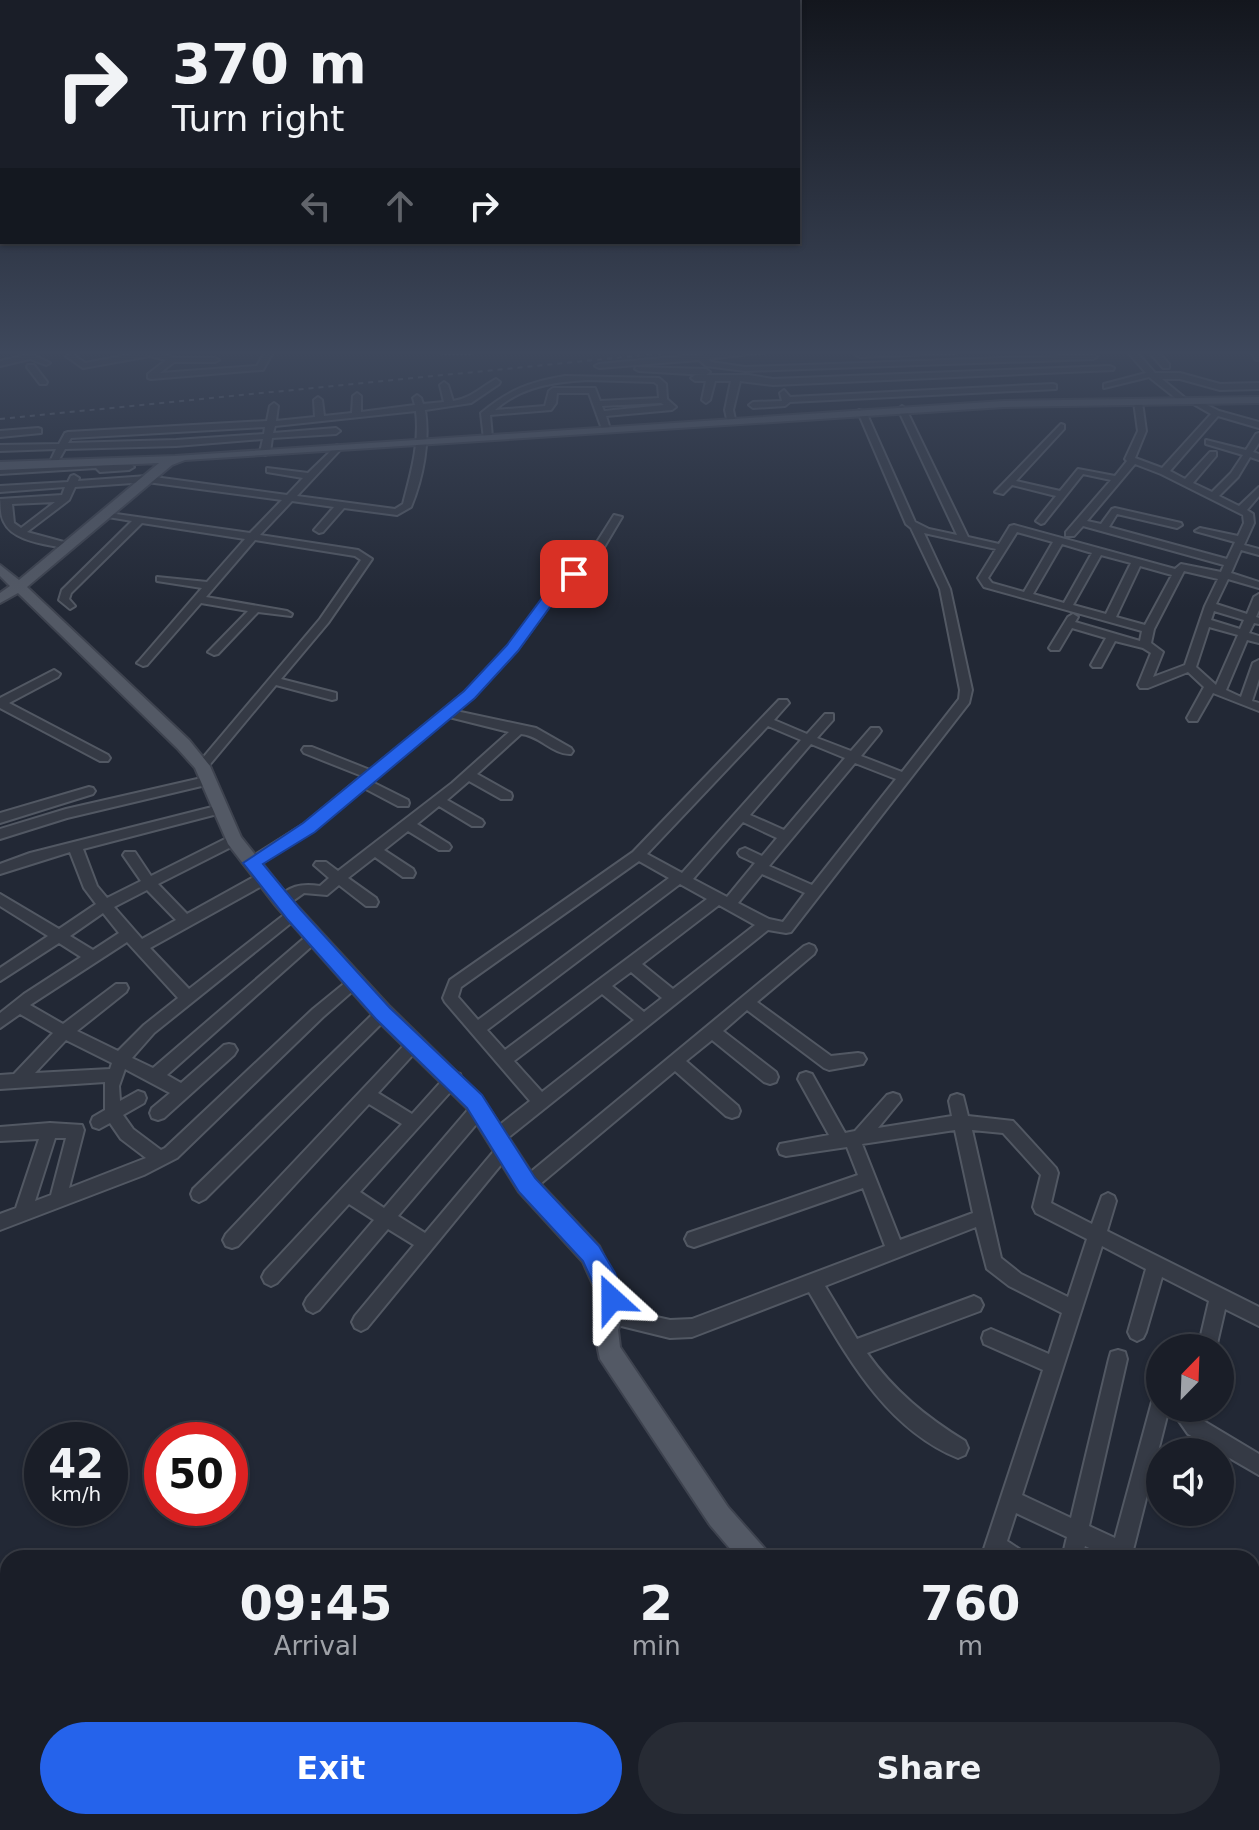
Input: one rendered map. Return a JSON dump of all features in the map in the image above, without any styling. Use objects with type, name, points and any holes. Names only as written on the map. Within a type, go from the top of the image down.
[{"type":"main road","points":[[0,468],[167,460],[496,436]]},
{"type":"main road","points":[[0,599],[21,585],[167,460]]},
{"type":"main road","points":[[0,569],[21,585],[51,619],[108,669],[163,724],[204,774],[234,840],[288,908],[383,1013],[454,1079],[479,1109],[527,1185],[591,1254],[612,1299],[606,1330],[608,1351],[719,1516],[749,1550]]},
{"type":"street","points":[[47,447],[55,436]]},
{"type":"street","points":[[52,464],[67,436]]},
{"type":"street","points":[[0,468],[167,460],[179,436]]},
{"type":"street","points":[[0,468],[4,448],[176,443],[253,436]]},
{"type":"street","points":[[265,452],[269,436]]},
{"type":"street","points":[[322,436],[322,449]]},
{"type":"street","points":[[0,489],[147,479],[389,513],[408,505],[422,436]]},
{"type":"street","points":[[638,855],[766,924],[781,930],[786,928],[965,700],[966,690],[945,589],[916,528],[907,519],[872,436]]},
{"type":"street","points":[[916,436],[968,540]]},
{"type":"street","points":[[1000,492],[1052,436]]},
{"type":"street","points":[[1139,436],[1129,457],[1133,460],[1242,509],[1249,518],[1210,606],[1190,667]]},
{"type":"street","points":[[1164,472],[1195,436]]},
{"type":"street","points":[[1214,496],[1254,456],[1258,439]]},
{"type":"street","points":[[1209,442],[1254,456]]},
{"type":"street","points":[[143,663],[253,536],[337,448]]},
{"type":"street","points":[[1187,483],[1213,454]]},
{"type":"street","points":[[1070,534],[1133,460]]},
{"type":"street","points":[[0,468],[77,470],[129,467]]},
{"type":"street","points":[[20,533],[66,498],[77,470]]},
{"type":"street","points":[[270,470],[310,476]]},
{"type":"street","points":[[1041,521],[1060,494],[1083,470],[1117,479]]},
{"type":"street","points":[[1010,482],[1060,494]]},
{"type":"street","points":[[1242,509],[1259,490]]},
{"type":"street","points":[[66,498],[3,502],[7,518],[20,533],[67,546]]},
{"type":"street","points":[[319,530],[340,506]]},
{"type":"street","points":[[1055,648],[1069,624],[1072,608],[1104,528],[1115,511],[1177,525]]},
{"type":"street","points":[[0,834],[204,774],[273,681],[324,621],[367,559],[358,553],[105,514]]},
{"type":"street","points":[[140,947],[186,922],[258,870],[488,677],[553,593],[596,552],[617,517]]},
{"type":"street","points":[[70,606],[64,600],[66,592],[140,519]]},
{"type":"street","points":[[1081,522],[1191,553],[1225,572],[1259,585]]},
{"type":"street","points":[[1191,553],[1203,526],[1259,552]]},
{"type":"street","points":[[916,528],[999,546]]},
{"type":"street","points":[[1148,629],[984,581],[999,546],[1014,528],[1059,541],[1097,546],[1137,562],[1178,573]]},
{"type":"street","points":[[1027,595],[1059,541]]},
{"type":"street","points":[[1109,619],[1137,562]]},
{"type":"street","points":[[1145,644],[1148,629],[1184,567],[1225,572]]},
{"type":"street","points":[[161,579],[210,586]]},
{"type":"street","points":[[1193,718],[1214,689],[1243,634],[1254,620],[1259,597]]},
{"type":"street","points":[[199,599],[287,614]]},
{"type":"street","points":[[1210,606],[1254,620]]},
{"type":"street","points":[[214,652],[255,609]]},
{"type":"street","points":[[1205,622],[1259,640]]},
{"type":"street","points":[[1069,624],[1145,644],[1157,652],[1144,685],[1190,667]]},
{"type":"street","points":[[1097,665],[1112,637]]},
{"type":"street","points":[[1245,703],[1259,663]]},
{"type":"street","points":[[1190,667],[1200,681],[1259,707]]},
{"type":"street","points":[[54,674],[0,703],[104,758]]},
{"type":"street","points":[[273,681],[332,696]]},
{"type":"street","points":[[541,1102],[450,998],[455,984],[638,855],[764,716],[783,703]]},
{"type":"street","points":[[447,713],[532,731],[567,751]]},
{"type":"street","points":[[764,716],[810,740],[904,778]]},
{"type":"street","points":[[477,1029],[682,878],[829,717]]},
{"type":"street","points":[[106,1118],[117,1067],[149,1029],[288,908],[302,888],[322,891],[438,800],[518,730]]},
{"type":"street","points":[[504,1060],[632,964],[724,901],[762,865],[875,731]]},
{"type":"street","points":[[308,750],[368,780],[403,803]]},
{"type":"street","points":[[468,775],[506,796]]},
{"type":"street","points":[[0,818],[89,791]]},
{"type":"street","points":[[438,800],[477,823]]},
{"type":"street","points":[[0,869],[220,809]]},
{"type":"street","points":[[741,816],[785,836]]},
{"type":"street","points":[[407,824],[444,847]]},
{"type":"street","points":[[0,975],[105,905],[234,840]]},
{"type":"street","points":[[75,847],[91,888],[128,934],[188,998]]},
{"type":"street","points":[[374,850],[408,873]]},
{"type":"street","points":[[745,853],[815,892]]},
{"type":"street","points":[[130,855],[149,883],[186,922]]},
{"type":"street","points":[[321,865],[371,902]]},
{"type":"street","points":[[0,899],[93,957]]},
{"type":"street","points":[[361,1322],[427,1244],[502,1143],[541,1102],[766,924]]},
{"type":"street","points":[[0,1021],[128,934]]},
{"type":"street","points":[[155,1076],[314,938]]},
{"type":"street","points":[[527,1185],[809,950]]},
{"type":"street","points":[[632,964],[673,998]]},
{"type":"street","points":[[0,1222],[160,1159],[190,1138],[318,1013],[356,982]]},
{"type":"street","points":[[602,986],[644,1020]]},
{"type":"street","points":[[18,1081],[63,1033],[121,988]]},
{"type":"street","points":[[748,1003],[829,1063],[858,1059]]},
{"type":"street","points":[[19,1006],[117,1067],[155,1076],[182,1092]]},
{"type":"street","points":[[199,1194],[383,1013]]},
{"type":"street","points":[[713,1032],[770,1077]]},
{"type":"street","points":[[232,1240],[415,1043]]},
{"type":"street","points":[[158,1113],[229,1050]]},
{"type":"street","points":[[676,1062],[732,1111]]},
{"type":"street","points":[[0,1082],[117,1067]]},
{"type":"street","points":[[271,1277],[454,1079]]},
{"type":"street","points":[[806,1079],[851,1139],[896,1251]]},
{"type":"street","points":[[368,1095],[413,1123]]},
{"type":"street","points":[[106,1118],[138,1098]]},
{"type":"street","points":[[851,1139],[893,1100]]},
{"type":"street","points":[[957,1101],[993,1263],[1002,1272],[1074,1309]]},
{"type":"street","points":[[313,1304],[479,1109]]},
{"type":"street","points":[[106,1118],[160,1159]]},
{"type":"street","points":[[786,1149],[962,1122],[998,1124],[1014,1131],[1050,1173],[1042,1207],[1259,1317]]},
{"type":"street","points":[[0,1134],[73,1129],[76,1133],[58,1200]]},
{"type":"street","points":[[23,1213],[50,1130]]},
{"type":"street","points":[[694,1239],[867,1179]]},
{"type":"street","points":[[348,1194],[427,1244]]},
{"type":"street","points":[[994,1550],[1108,1201]]},
{"type":"street","points":[[611,1316],[670,1329],[692,1328],[983,1217]]},
{"type":"street","points":[[1137,1332],[1156,1265]]},
{"type":"street","points":[[814,1284],[854,1349],[890,1397],[918,1422],[958,1448]]},
{"type":"street","points":[[1210,1334],[1219,1298]]},
{"type":"street","points":[[854,1349],[974,1305]]},
{"type":"street","points":[[991,1338],[1055,1366]]},
{"type":"street","points":[[1074,1550],[1118,1359]]},
{"type":"street","points":[[1122,1550],[1156,1422]]},
{"type":"street","points":[[1190,1422],[1259,1465]]},
{"type":"street","points":[[1011,1500],[1112,1550]]},
{"type":"route","points":[[574,574],[553,593],[513,648],[470,694],[349,796],[309,827],[252,863],[314,938],[383,1013],[454,1079],[474,1102],[527,1185],[591,1254],[612,1299]]}]
